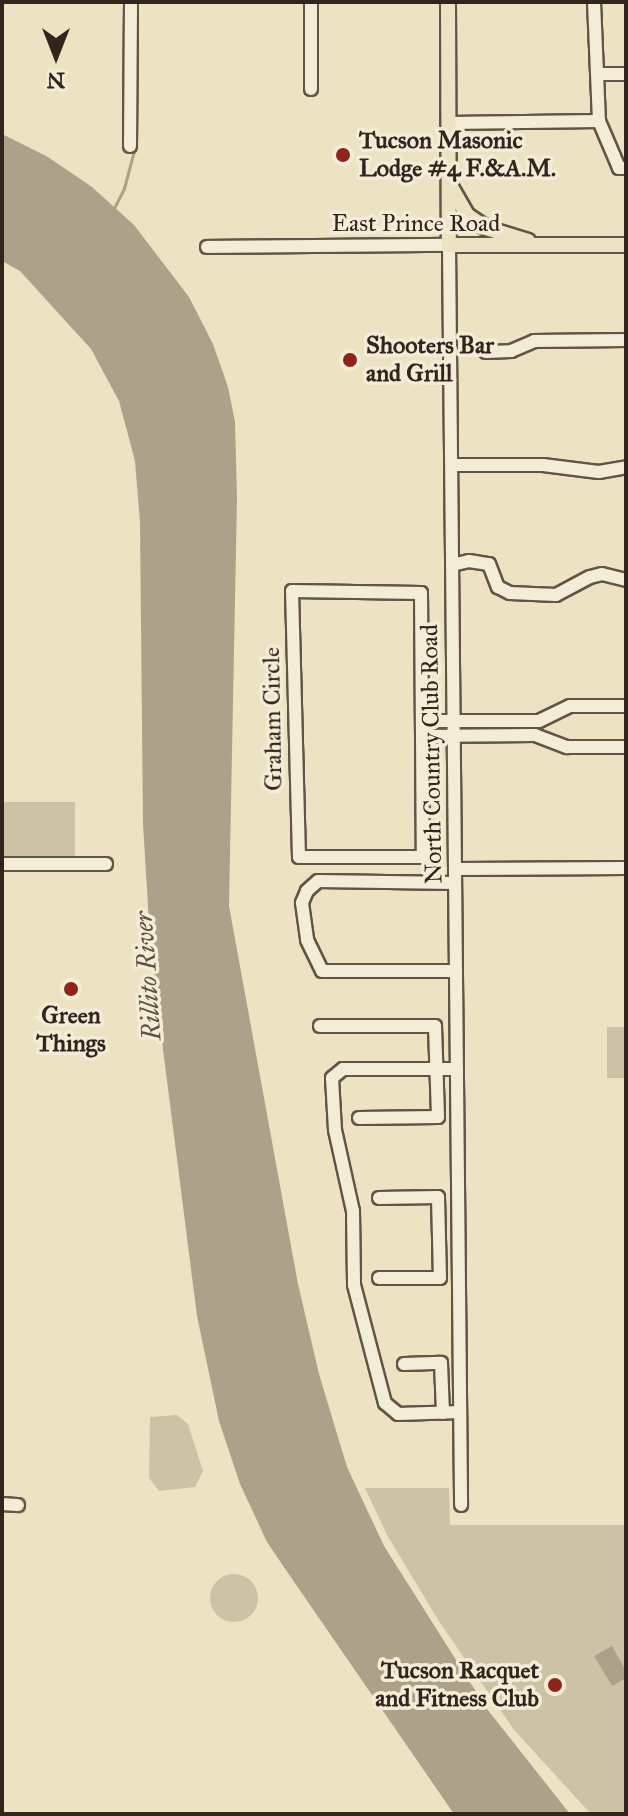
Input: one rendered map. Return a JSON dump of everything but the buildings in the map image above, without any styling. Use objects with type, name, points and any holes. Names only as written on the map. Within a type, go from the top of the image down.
[{"type":"main road","name":"North Country Club Road","points":[[448,2],[449,245]]},
{"type":"main road","points":[[449,183],[467,215],[486,228],[539,245]]},
{"type":"main road","name":"East Prince Road","points":[[449,245],[626,245]]},
{"type":"street","points":[[130,146],[131,2]]},
{"type":"street","points":[[311,2],[311,89]]},
{"type":"street","points":[[594,2],[599,121],[619,168],[626,168]]},
{"type":"street","points":[[599,74],[626,74]]},
{"type":"street","points":[[449,123],[599,121]]},
{"type":"street","name":"East Prince Road","points":[[207,247],[449,245]]},
{"type":"street","name":"North Country Club Road","points":[[449,245],[461,1505]]},
{"type":"street","points":[[486,352],[511,351],[534,341],[626,340]]},
{"type":"street","points":[[452,465],[543,465],[599,472],[626,467]]},
{"type":"street","points":[[452,565],[469,561],[489,564],[498,587],[510,593],[556,595],[602,574],[626,580]]},
{"type":"street","name":"Graham Circle","points":[[292,591],[421,593],[424,736],[423,857],[299,857],[292,591]]},
{"type":"street","points":[[423,721],[539,721],[570,706],[626,706]]},
{"type":"street","points":[[424,736],[535,735],[567,747],[626,747]]},
{"type":"street","points":[[2,864],[106,864]]},
{"type":"street","points":[[455,869],[626,868]]},
{"type":"street","points":[[455,883],[318,881],[307,891],[302,903],[307,940],[322,971],[456,971]]},
{"type":"street","points":[[320,1026],[435,1026],[438,1117],[359,1118]]},
{"type":"street","points":[[457,1069],[343,1069],[332,1078],[332,1104],[353,1211],[352,1277],[385,1403],[390,1411],[398,1414],[460,1412]]},
{"type":"street","points":[[379,1198],[438,1197],[440,1278],[379,1278]]},
{"type":"street","points":[[439,1241],[459,1242]]},
{"type":"street","points":[[404,1364],[441,1363],[443,1413]]},
{"type":"street","points":[[2,1504],[18,1505]]},
{"type":"shaded area","points":[[2,134],[48,157],[92,187],[134,225],[189,297],[213,344],[228,387],[235,422],[237,498],[229,906],[298,1284],[319,1374],[347,1467],[384,1546],[487,1709],[570,1814],[454,1814],[267,1542],[240,1484],[219,1421],[197,1316],[151,955],[143,824],[140,522],[135,461],[119,401],[91,349],[20,271],[2,261]]},
{"type":"shaded area","points":[[2,802],[75,802],[75,857],[2,857]]},
{"type":"shaded area","points":[[607,1027],[626,1027],[626,1078],[607,1078]]},
{"type":"shaded area","points":[[177,1415],[188,1424],[203,1471],[195,1487],[159,1491],[149,1478],[150,1417]]},
{"type":"shaded area","name":"Tucson Racquet and Fitness Club","points":[[365,1488],[449,1488],[450,1525],[626,1525],[626,1814],[591,1814],[515,1731],[440,1623],[387,1535]]},
{"type":"shaded area","points":[[234,1574],[251,1581],[258,1598],[251,1615],[234,1622],[217,1615],[210,1598],[217,1581]]},
{"type":"shaded area","points":[[612,1646],[626,1671],[626,1678],[612,1686],[594,1656]]},
{"type":"waterway","points":[[136,98],[137,2]]},
{"type":"waterway","points":[[113,210],[124,188],[134,150]]},
{"type":"place","name":"Tucson Masonic Lodge #4 F.&A.M.","points":[[343,155]]},
{"type":"place","name":"Shooters Bar and Grill","points":[[350,360]]},
{"type":"place","name":"Green Things","points":[[71,989]]},
{"type":"place","name":"Tucson Racquet and Fitness Club","points":[[555,1685]]},
{"type":"water label","name":"Rillito River","points":[[148,976]]}]
